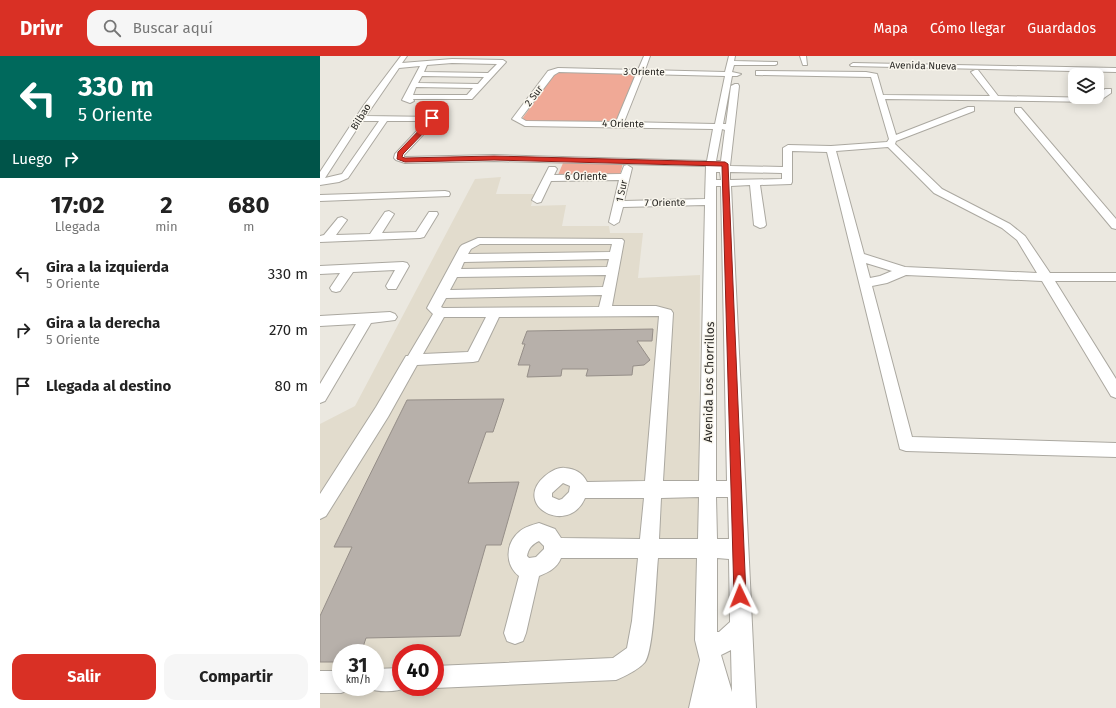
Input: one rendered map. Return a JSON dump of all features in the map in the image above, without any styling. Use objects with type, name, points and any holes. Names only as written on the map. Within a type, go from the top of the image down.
[{"type":"street","name":"Bilbao","points":[[320,179],[367,107],[404,56]]},
{"type":"street","points":[[618,124],[647,56]]},
{"type":"street","points":[[803,56],[805,64]]},
{"type":"street","points":[[735,59],[783,64]]},
{"type":"street","name":"Avenida Los Chorrillos","points":[[735,59],[728,74],[718,127],[718,172],[737,489],[744,708]]},
{"type":"street","name":"Avenida Los Chorrillos","points":[[725,708],[709,649],[707,548],[711,202],[730,128],[737,74],[735,59]]},
{"type":"street","points":[[1035,60],[1043,68]]},
{"type":"street","points":[[397,66],[424,64],[502,63],[472,95],[464,98],[408,97],[424,64]]},
{"type":"street","name":"Avenida Nueva","points":[[846,63],[985,64],[1043,68],[1116,70]]},
{"type":"street","name":"3 Oriente","points":[[551,73],[558,70],[737,74]]},
{"type":"street","points":[[975,72],[996,99]]},
{"type":"street","name":"2 Sur","points":[[516,119],[551,73]]},
{"type":"street","points":[[759,73],[866,74],[874,76],[881,97],[891,141],[938,191],[1006,226],[1022,238],[1116,392]]},
{"type":"street","points":[[419,74],[491,75]]},
{"type":"street","points":[[414,85],[480,86]]},
{"type":"street","points":[[881,97],[1098,100],[1108,91]]},
{"type":"street","points":[[724,94],[734,95]]},
{"type":"street","points":[[361,118],[433,119],[400,154],[398,158],[400,159],[494,158],[629,161],[718,172],[755,182],[787,182],[788,148],[831,149],[874,146],[891,141],[974,109],[956,99]]},
{"type":"street","points":[[1018,110],[1116,226]]},
{"type":"street","name":"Bilbao","points":[[320,182],[339,179],[345,176],[385,118]]},
{"type":"street","name":"4 Oriente","points":[[516,119],[525,123],[618,124],[730,128]]},
{"type":"street","points":[[831,149],[906,444],[1116,450]]},
{"type":"street","points":[[537,200],[556,159]]},
{"type":"street","name":"1 Sur","points":[[614,222],[629,161]]},
{"type":"street","points":[[718,172],[787,170]]},
{"type":"street","name":"6 Oriente","points":[[548,178],[625,177]]},
{"type":"street","points":[[755,182],[760,225]]},
{"type":"street","points":[[320,198],[444,194]]},
{"type":"street","name":"7 Oriente","points":[[619,204],[711,202]]},
{"type":"street","points":[[374,236],[389,214]]},
{"type":"street","points":[[324,238],[420,235],[433,214]]},
{"type":"street","points":[[324,238],[342,220]]},
{"type":"street","points":[[444,677],[616,669],[636,654],[643,621],[666,313],[656,310],[605,310],[440,313],[434,308],[466,247],[478,241],[618,241],[605,310]]},
{"type":"street","points":[[858,256],[904,271],[1046,277],[1116,277]]},
{"type":"street","points":[[320,270],[403,266],[392,286]]},
{"type":"street","points":[[336,288],[349,269]]},
{"type":"street","points":[[452,273],[612,271]]},
{"type":"street","points":[[865,283],[883,280],[904,271]]},
{"type":"street","points":[[441,294],[608,291]]},
{"type":"street","points":[[411,360],[473,358],[495,312]]},
{"type":"street","points":[[320,510],[382,412],[411,360],[440,313]]},
{"type":"street","points":[[320,321],[390,317]]},
{"type":"street","points":[[320,397],[366,319]]},
{"type":"street","points":[[580,490],[737,489]]},
{"type":"street","points":[[539,532],[547,534],[551,537],[554,542],[554,548],[548,561],[538,568],[531,569],[522,565],[518,561],[517,555],[520,544],[527,537],[539,532]]},
{"type":"street","points":[[554,548],[738,549]]},
{"type":"street","points":[[515,633],[531,569]]},
{"type":"street","points":[[701,708],[709,649],[722,644],[741,627]]},
{"type":"street","points":[[320,682],[332,682]]},
{"type":"shaded area","points":[[559,71],[637,74],[616,121],[611,123],[527,121],[522,119],[555,73]]},
{"type":"shaded area","points":[[563,163],[623,163],[620,175],[558,175]]},
{"type":"shaded area","points":[[501,177],[496,194],[534,194],[531,206],[566,205],[562,226],[609,226],[610,233],[643,233],[638,278],[700,275],[698,677],[692,708],[320,708],[320,424],[355,406],[475,179]]},
{"type":"building","points":[[653,329],[652,341],[637,341],[650,360],[644,365],[633,366],[632,375],[586,376],[588,369],[562,369],[561,376],[527,377],[530,365],[518,365],[525,344],[522,344],[527,331]]},
{"type":"building","points":[[504,399],[493,432],[486,432],[468,483],[519,482],[501,545],[486,545],[460,636],[366,638],[364,644],[332,644],[332,662],[320,662],[320,616],[352,547],[334,547],[407,400]]},
{"type":"route","points":[[432,118],[432,121],[398,156],[398,158],[405,160],[494,158],[725,164],[740,596]]}]
